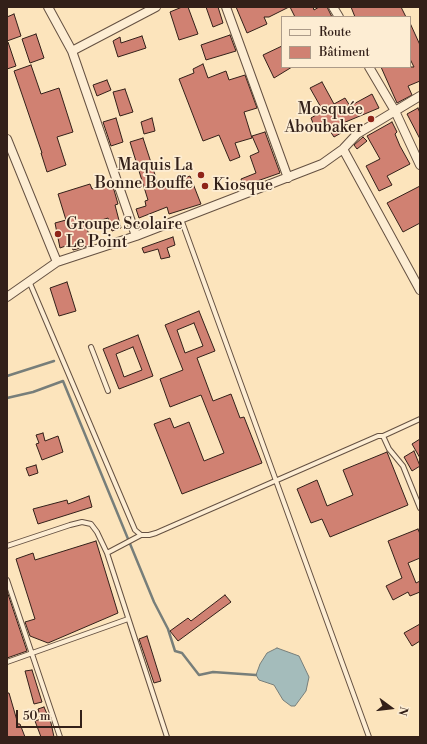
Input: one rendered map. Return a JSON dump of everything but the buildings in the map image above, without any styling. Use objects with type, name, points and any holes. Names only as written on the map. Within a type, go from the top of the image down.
[{"type":"street","points":[[48,7],[72,51],[136,236]]},
{"type":"street","points":[[72,51],[156,7]]},
{"type":"street","points":[[226,7],[288,178]]},
{"type":"street","points":[[333,7],[338,16]]},
{"type":"street","points":[[370,68],[395,111],[420,165]]},
{"type":"street","points":[[7,297],[29,280],[57,262],[136,236],[288,178],[329,160],[343,149],[357,134],[420,96]]},
{"type":"street","points":[[7,138],[57,262]]},
{"type":"street","points":[[343,149],[420,290]]},
{"type":"lane","points":[[181,219],[369,737]]},
{"type":"lane","points":[[29,280],[135,530],[141,534],[149,535],[156,533],[420,419]]},
{"type":"lane","points":[[91,346],[108,391]]},
{"type":"lane","points":[[383,436],[402,466],[420,508]]},
{"type":"lane","points":[[7,546],[82,522],[91,524],[97,532],[106,553],[167,737]]},
{"type":"lane","points":[[106,553],[141,534]]},
{"type":"lane","points":[[7,580],[60,737]]},
{"type":"lane","points":[[7,662],[128,619]]},
{"type":"water","points":[[277,648],[299,656],[309,677],[306,691],[295,706],[291,706],[283,700],[274,685],[259,680],[256,675],[260,664],[267,653]]},
{"type":"waterway","points":[[7,376],[54,361]]},
{"type":"waterway","points":[[7,398],[33,392],[63,381],[154,602],[168,629],[175,651],[182,653],[199,675],[213,672],[256,675]]},
{"type":"place","name":"Mosquée Aboubaker","points":[[371,119]]},
{"type":"place","name":"Maquis La Bonne Bouffe","points":[[201,175]]},
{"type":"place","name":"Kiosque","points":[[205,186]]},
{"type":"place","name":"Groupe Scolaire Le Point","points":[[58,234]]}]
